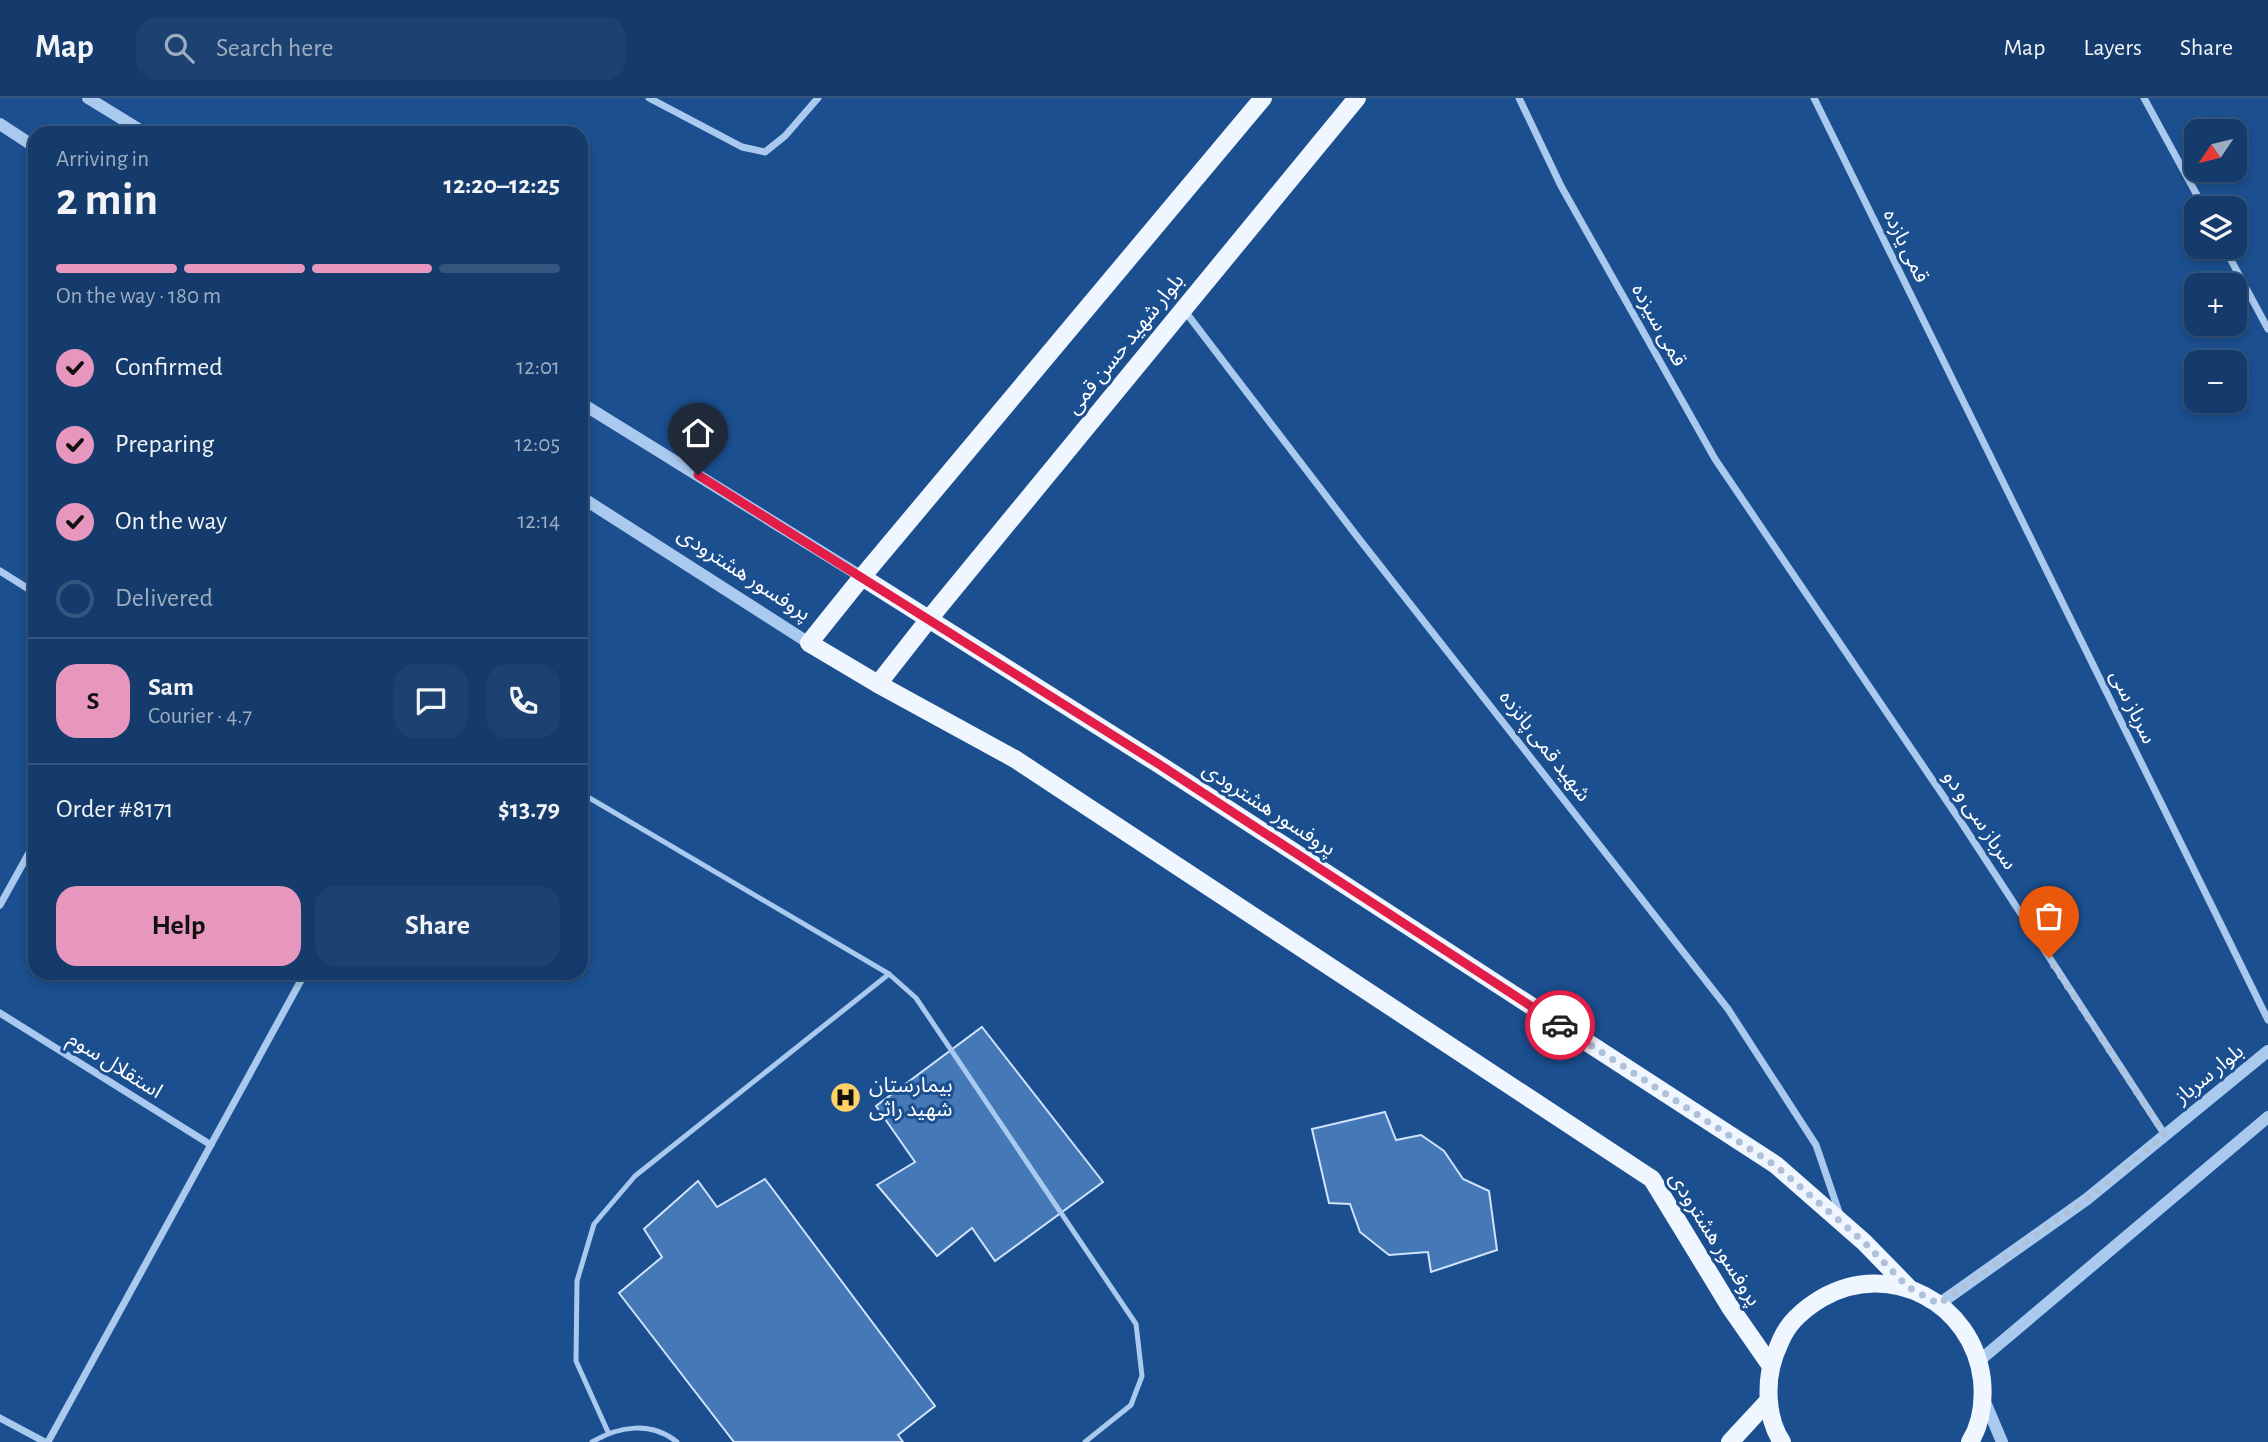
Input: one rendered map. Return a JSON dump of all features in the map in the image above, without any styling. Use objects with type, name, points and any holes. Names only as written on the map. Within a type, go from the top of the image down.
[{"type":"main road","points":[[809,643],[1263,98]]},
{"type":"main road","name":"بلوار شهید حسن قمی","points":[[878,684],[1357,98]]},
{"type":"main road","name":"پروفسور هشترودی","points":[[862,577],[1157,763],[1776,1166],[1844,1225],[1908,1287]]},
{"type":"main road","name":"پروفسور هشترودی","points":[[809,643],[1015,759],[1652,1180],[1730,1307],[1771,1366]]},
{"type":"main road","points":[[1782,1442],[1768,1401],[1771,1366],[1784,1333],[1807,1307],[1838,1289],[1872,1283],[1908,1287],[1939,1304],[1964,1329],[1979,1361],[1983,1397],[1976,1432],[1969,1442]]},
{"type":"main road","points":[[1730,1442],[1768,1401]]},
{"type":"street","points":[[88,98],[134,126]]},
{"type":"street","points":[[649,98],[742,147],[765,152],[785,136],[818,98]]},
{"type":"street","name":"قمی سیزده","points":[[1519,98],[1560,186],[1715,459],[1784,562]]},
{"type":"street","name":"قمی یازده","points":[[1814,98],[1967,409]]},
{"type":"street","points":[[2144,98],[2198,196]]},
{"type":"street","points":[[0,124],[28,142]]},
{"type":"street","points":[[2230,259],[2268,329]]},
{"type":"street","name":"شهید قمی پانزده","points":[[1184,309],[1356,535],[1728,1009],[1816,1145],[1844,1225]]},
{"type":"street","name":"پروفسور هشترودی","points":[[588,407],[862,577]]},
{"type":"street","name":"سرباز سی","points":[[1967,409],[2268,1020]]},
{"type":"street","name":"پروفسور هشترودی","points":[[588,501],[809,643]]},
{"type":"street","name":"سرباز سی و دو","points":[[1784,562],[1963,825],[2165,1135]]},
{"type":"street","points":[[0,571],[28,589]]},
{"type":"street","points":[[0,905],[28,855]]},
{"type":"street","points":[[0,1418],[47,1442],[301,980]]},
{"type":"street","name":"استقلال سوم","points":[[0,1013],[211,1145]]},
{"type":"street","name":"بلوار سرباز","points":[[1939,1304],[2087,1199],[2268,1051]]},
{"type":"street","points":[[1979,1361],[2268,1117]]},
{"type":"street","points":[[1983,1397],[2002,1442]]},
{"type":"lane","points":[[588,797],[889,974],[916,998],[1136,1324],[1142,1376],[1131,1405],[1085,1442]]},
{"type":"lane","points":[[608,1432],[576,1362],[577,1281],[594,1224],[635,1176],[889,974]]},
{"type":"lane","points":[[592,1442],[608,1432],[629,1427],[651,1429],[677,1442]]},
{"type":"building","points":[[982,1027],[1103,1182],[995,1261],[972,1228],[937,1256],[877,1185],[915,1162],[876,1106]]},
{"type":"building","points":[[1385,1112],[1396,1140],[1421,1135],[1444,1151],[1463,1179],[1489,1191],[1497,1250],[1431,1272],[1428,1252],[1389,1255],[1360,1232],[1350,1204],[1329,1203],[1312,1129]]},
{"type":"building","points":[[765,1179],[935,1406],[898,1435],[903,1442],[734,1442],[619,1293],[662,1257],[644,1229],[698,1181],[717,1207]]},
{"type":"way so far","points":[[1560,1025],[1776,1166],[1864,1242],[1908,1287],[1939,1304],[2087,1199],[2165,1135],[2049,958]]},
{"type":"place","name":"بیمارستان شهید راثی","points":[[846,1097]]},
{"type":"route","points":[[698,475],[1157,763],[1560,1025]]}]
